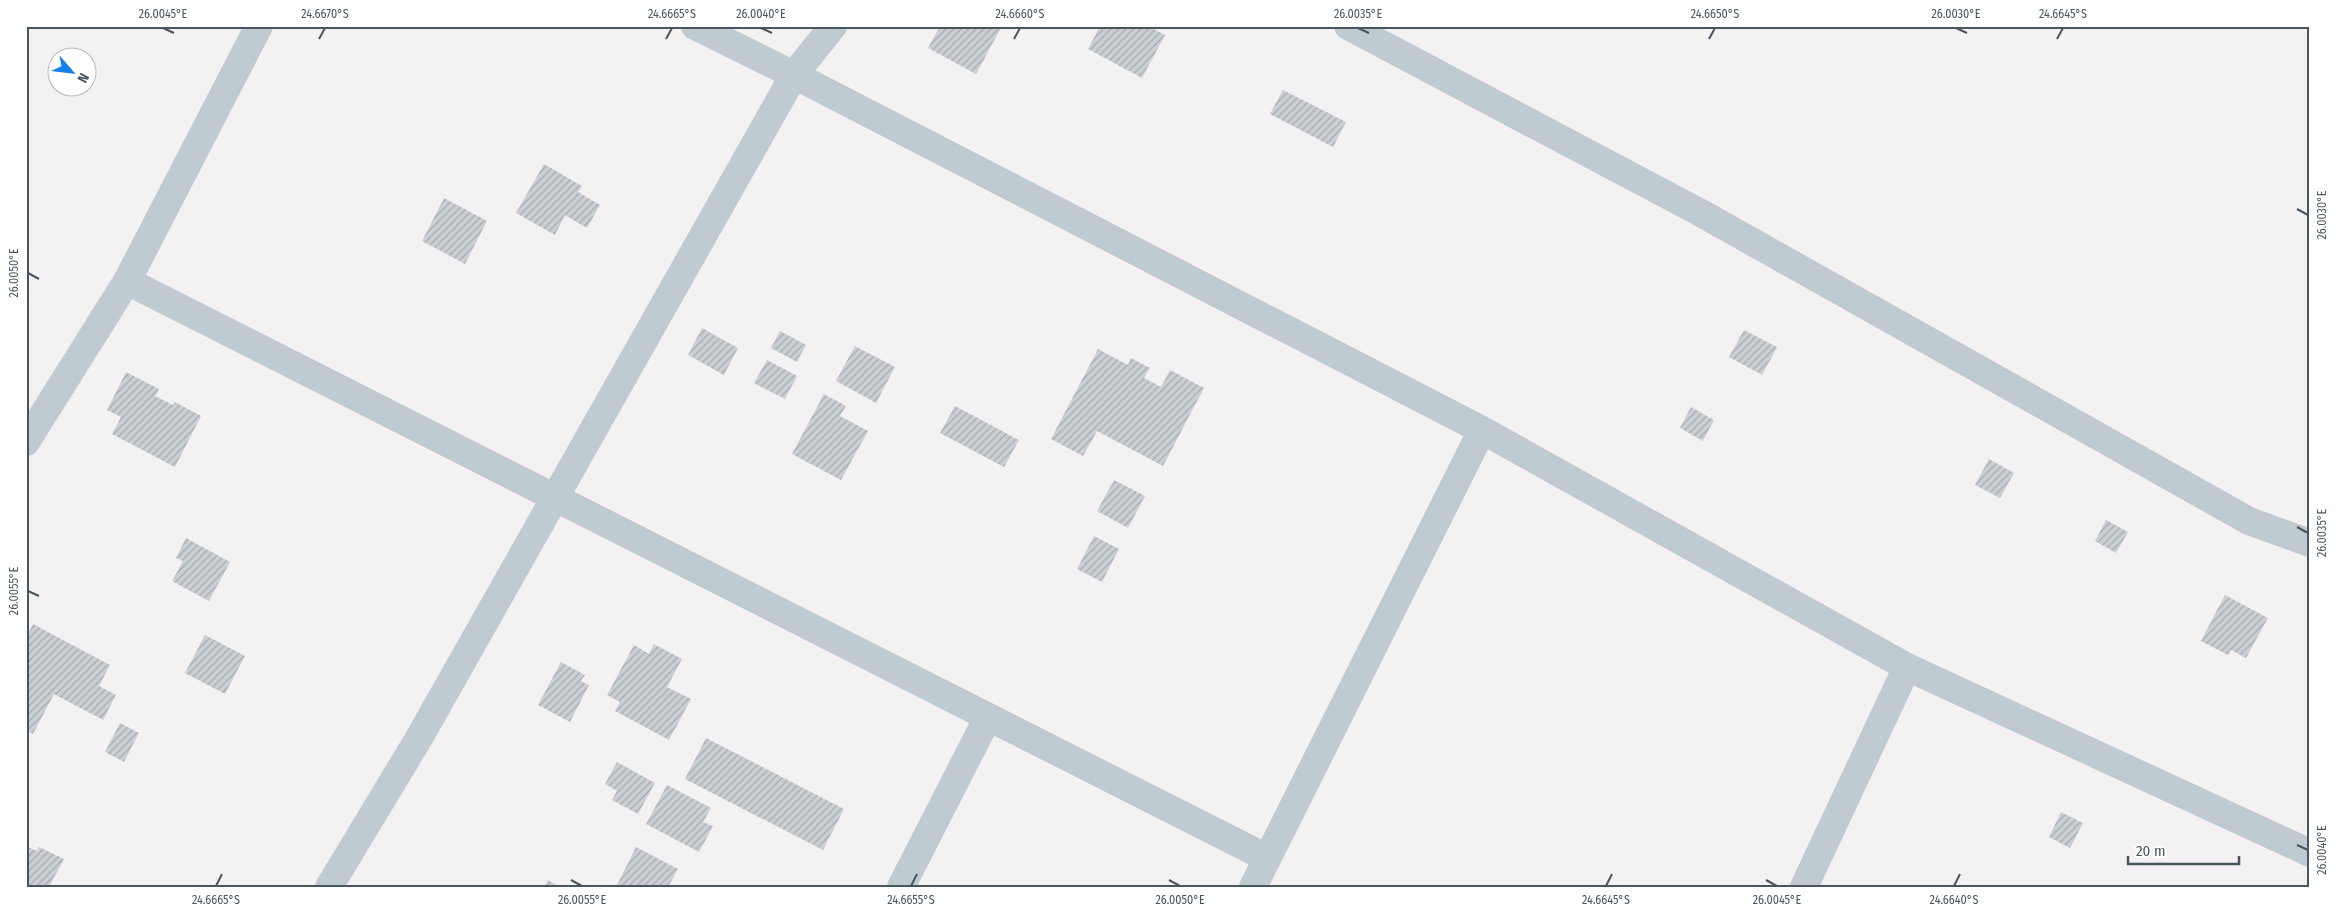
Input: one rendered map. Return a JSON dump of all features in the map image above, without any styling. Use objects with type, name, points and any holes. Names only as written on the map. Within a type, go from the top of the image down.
[{"type":"street","points":[[26,442],[127,281],[259,26]]},
{"type":"street","points":[[695,26],[794,75],[1482,430],[1907,667],[2310,853]]},
{"type":"street","points":[[329,887],[419,738],[794,75],[833,26]]},
{"type":"street","points":[[1348,26],[1702,212],[2249,521],[2310,543]]},
{"type":"street","points":[[127,281],[1267,858]]},
{"type":"street","points":[[1253,887],[1482,430]]},
{"type":"street","points":[[1804,887],[1907,667]]},
{"type":"street","points":[[901,887],[988,717]]},
{"type":"building","points":[[940,26],[1002,26],[976,74],[928,48]]},
{"type":"building","points":[[1100,26],[1148,26],[1165,35],[1142,78],[1088,49]]},
{"type":"building","points":[[1283,90],[1346,122],[1333,147],[1270,114]]},
{"type":"building","points":[[544,164],[582,186],[578,192],[600,205],[587,228],[565,215],[555,235],[516,213]]},
{"type":"building","points":[[444,198],[487,221],[465,264],[422,241]]},
{"type":"building","points":[[702,328],[738,348],[724,375],[688,355]]},
{"type":"building","points":[[1744,330],[1777,347],[1762,375],[1729,357]]},
{"type":"building","points":[[780,331],[806,345],[797,362],[771,348]]},
{"type":"building","points":[[855,346],[895,367],[876,403],[836,381]]},
{"type":"building","points":[[1098,349],[1128,365],[1131,358],[1150,368],[1144,378],[1161,387],[1170,370],[1204,388],[1163,466],[1097,431],[1083,456],[1051,439]]},
{"type":"building","points":[[767,360],[797,376],[785,399],[754,383]]},
{"type":"building","points":[[126,372],[159,389],[155,396],[173,405],[175,402],[201,416],[175,467],[112,434],[121,417],[107,410]]},
{"type":"building","points":[[824,394],[846,406],[840,416],[868,431],[841,480],[792,454]]},
{"type":"building","points":[[955,406],[1019,440],[1004,467],[940,433]]},
{"type":"building","points":[[1691,407],[1714,420],[1703,441],[1680,428]]},
{"type":"building","points":[[1989,459],[2014,473],[2000,498],[1975,485]]},
{"type":"building","points":[[1114,480],[1145,496],[1128,528],[1097,511]]},
{"type":"building","points":[[2106,520],[2128,532],[2116,553],[2095,541]]},
{"type":"building","points":[[1094,536],[1119,549],[1102,582],[1077,569]]},
{"type":"building","points":[[186,538],[230,562],[209,601],[172,581],[183,561],[176,558]]},
{"type":"building","points":[[2225,595],[2268,618],[2246,658],[2231,650],[2228,655],[2201,641]]},
{"type":"building","points":[[33,624],[110,665],[99,686],[116,695],[103,720],[54,694],[33,734],[26,730],[26,637]]},
{"type":"building","points":[[205,635],[245,656],[225,694],[185,673]]},
{"type":"building","points":[[654,644],[682,659],[667,687],[691,699],[669,740],[615,711],[620,702],[607,695],[634,645],[649,654]]},
{"type":"building","points":[[561,662],[585,675],[581,681],[589,685],[570,722],[538,705]]},
{"type":"building","points":[[120,723],[139,733],[124,762],[105,752]]},
{"type":"building","points":[[706,738],[844,809],[823,850],[685,779]]},
{"type":"building","points":[[617,762],[655,783],[638,814],[612,800],[617,791],[605,784]]},
{"type":"building","points":[[667,785],[711,808],[703,822],[713,826],[699,852],[646,824]]},
{"type":"building","points":[[2061,812],[2083,823],[2070,848],[2049,837]]},
{"type":"building","points":[[26,846],[37,851],[39,847],[64,859],[50,885],[54,887],[26,887]]},
{"type":"building","points":[[636,847],[678,869],[668,887],[616,887]]},
{"type":"building","points":[[548,880],[559,887],[544,887]]}]
